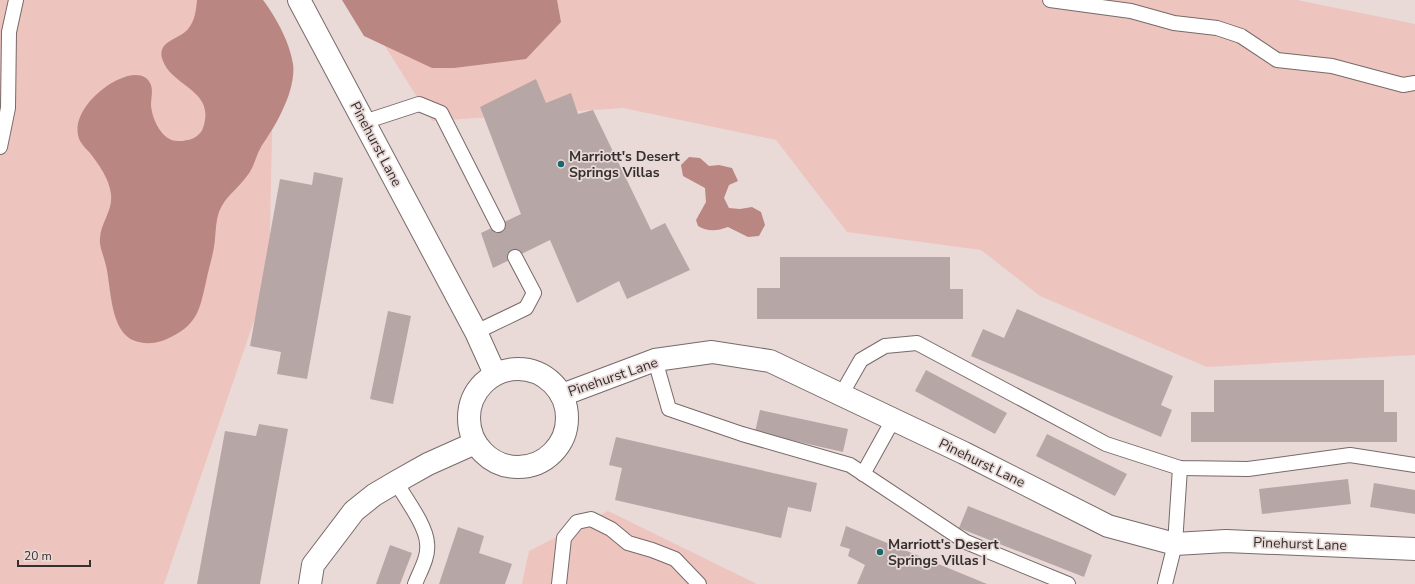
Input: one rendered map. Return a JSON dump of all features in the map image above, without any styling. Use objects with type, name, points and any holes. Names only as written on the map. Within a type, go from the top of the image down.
[{"type":"street","name":"Pinehurst Lane","points":[[299,0],[476,332],[495,374]]},
{"type":"street","name":"Pinehurst Lane","points":[[562,394],[655,360],[712,352],[770,361],[1108,526],[1175,544],[1226,541],[1415,549]]},
{"type":"street","points":[[510,370],[525,370],[540,374],[552,382],[562,394],[567,409],[568,425],[563,440],[555,452],[542,462],[528,467],[512,468],[498,463],[484,455],[475,443],[469,428],[468,412],[473,397],[483,384],[495,374],[510,370]]},
{"type":"street","points":[[310,584],[313,565],[354,511],[374,495],[428,464],[475,443]]},
{"type":"lane","points":[[0,147],[8,108],[9,32],[16,0]]},
{"type":"lane","points":[[1050,0],[1131,11],[1174,22],[1217,28],[1241,36],[1277,60],[1332,66],[1403,85],[1415,84]]},
{"type":"lane","points":[[364,122],[419,104],[441,113],[498,225]]},
{"type":"lane","points":[[476,332],[526,308],[534,293],[515,257]]},
{"type":"lane","points":[[841,395],[861,360],[886,346],[917,343],[1106,444],[1180,468],[1248,469],[1350,455],[1415,465]]},
{"type":"lane","points":[[655,360],[669,408],[742,434],[850,466],[966,542],[1068,584]]},
{"type":"lane","points":[[863,474],[893,420]]},
{"type":"lane","points":[[1165,584],[1175,544],[1180,468]]},
{"type":"lane","points":[[396,482],[422,525],[427,543],[425,561],[415,584]]},
{"type":"lane","points":[[559,584],[564,538],[577,522],[591,519],[611,529],[628,543],[675,559],[699,584]]},
{"type":"shaded area","points":[[0,0],[246,0],[274,41],[269,277],[164,584],[0,584]]},
{"type":"shaded area","points":[[197,0],[263,0],[273,14],[286,39],[293,64],[292,81],[287,99],[274,126],[261,147],[251,170],[228,197],[219,212],[215,243],[202,300],[197,314],[188,326],[173,336],[165,340],[143,343],[129,338],[116,320],[100,241],[102,227],[110,206],[110,188],[100,167],[80,141],[78,134],[79,119],[82,112],[92,99],[108,85],[128,76],[135,75],[142,76],[147,79],[151,85],[151,105],[156,124],[168,138],[174,141],[182,141],[193,138],[200,133],[205,120],[205,110],[202,102],[196,94],[174,76],[168,69],[161,54],[165,45],[184,33],[190,26],[195,15]]},
{"type":"shaded area","points":[[342,0],[557,0],[561,22],[526,59],[454,68],[432,68],[364,36]]},
{"type":"shaded area","points":[[356,0],[1297,0],[1415,24],[1415,355],[1207,367],[1040,296],[981,250],[847,232],[776,140],[623,108],[432,121]]},
{"type":"shaded area","points":[[689,157],[700,158],[709,166],[719,165],[732,168],[738,181],[729,185],[724,198],[729,208],[740,209],[752,207],[761,212],[765,225],[759,236],[748,237],[728,227],[713,230],[698,226],[696,220],[706,202],[705,188],[683,176],[681,165]]},
{"type":"shaded area","points":[[608,511],[757,584],[522,584],[529,551]]},
{"type":"building","name":"Marriott's Desert Springs Villas","points":[[536,79],[546,103],[571,93],[578,114],[593,110],[651,230],[665,223],[690,270],[627,299],[619,281],[577,303],[550,240],[493,268],[481,233],[521,214],[480,107]]},
{"type":"building","points":[[314,172],[343,178],[307,379],[277,374],[281,352],[250,346],[280,179],[312,185]]},
{"type":"building","points":[[780,257],[950,257],[950,289],[963,289],[963,319],[757,319],[757,288],[780,288]]},
{"type":"building","points":[[1017,309],[1173,376],[1161,405],[1172,410],[1161,437],[971,356],[983,329],[1004,338]]},
{"type":"building","points":[[388,311],[411,316],[393,404],[370,399]]},
{"type":"building","points":[[926,370],[1007,413],[995,434],[915,391]]},
{"type":"building","points":[[1214,380],[1384,380],[1384,412],[1397,412],[1397,442],[1191,442],[1191,412],[1214,412]]},
{"type":"building","points":[[760,410],[848,429],[843,452],[755,432]]},
{"type":"building","points":[[259,424],[288,429],[260,584],[197,584],[225,431],[256,436]]},
{"type":"building","points":[[1047,434],[1127,474],[1115,496],[1036,456]]},
{"type":"building","points":[[616,437],[817,483],[811,512],[788,507],[781,538],[615,500],[622,468],[609,465]]},
{"type":"building","points":[[1348,479],[1351,504],[1262,514],[1259,489]]},
{"type":"building","points":[[1374,483],[1415,490],[1415,514],[1370,507]]},
{"type":"building","points":[[968,506],[1092,555],[1084,577],[959,528]]},
{"type":"building","name":"Marriott's Desert Springs Villas I","points":[[846,526],[987,584],[857,584],[865,565],[848,556],[850,549],[840,546]]},
{"type":"building","points":[[458,527],[484,536],[479,553],[512,564],[505,584],[439,584]]},
{"type":"building","points":[[390,545],[412,553],[400,584],[376,584]]},
{"type":"place","name":"Marriott's Desert Springs Villas","points":[[561,164]]},
{"type":"place","name":"Marriott's Desert Springs Villas I","points":[[880,552]]}]
